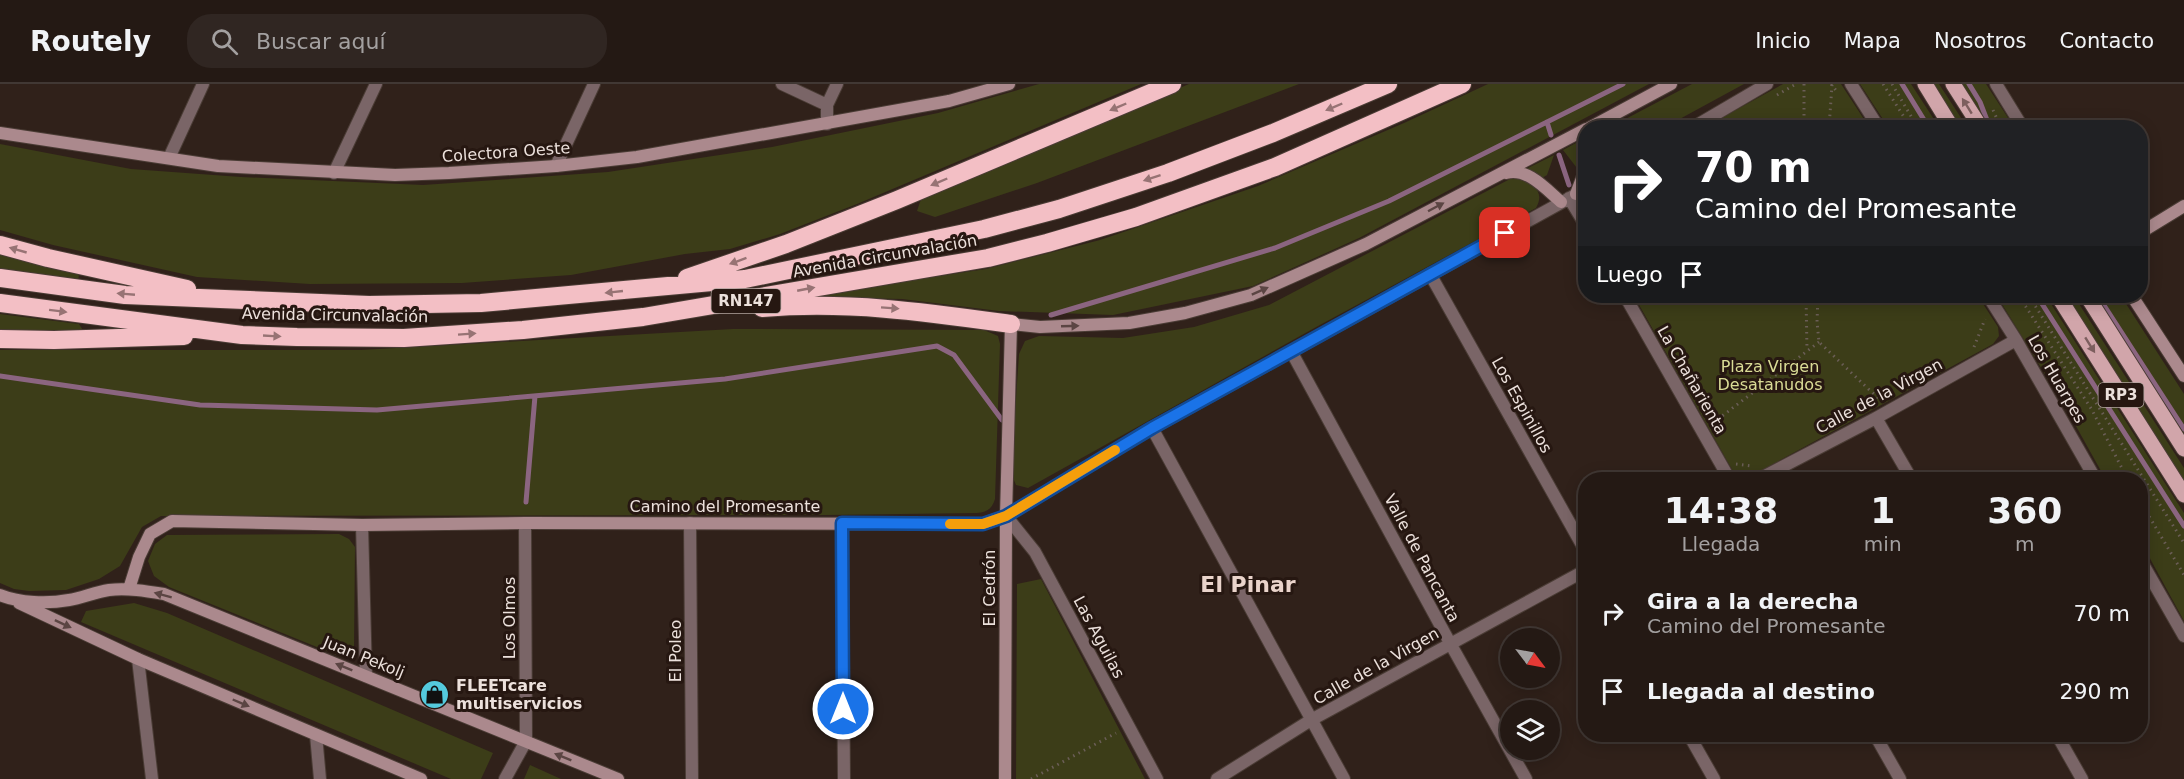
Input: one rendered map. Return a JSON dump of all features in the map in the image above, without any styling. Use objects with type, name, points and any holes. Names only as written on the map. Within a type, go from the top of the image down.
[{"type":"highway","points":[[654,288],[786,244],[897,200],[1172,84]]},
{"type":"highway","name":"Avenida Circunvalación","points":[[0,278],[125,294],[239,301],[369,305],[481,303],[745,279],[984,229],[1059,209],[1168,173],[1263,137],[1388,84]]},
{"type":"highway","name":"Avenida Circunvalación","points":[[0,303],[242,335],[404,338],[523,330],[644,317],[988,258],[1058,240],[1136,217],[1275,167],[1462,84]]},
{"type":"highway","points":[[0,245],[239,301]]},
{"type":"highway","points":[[644,317],[802,305],[906,309],[1011,324]]},
{"type":"highway","points":[[0,339],[54,340],[242,335]]},
{"type":"main road","points":[[1925,84],[1947,120]]},
{"type":"main road","points":[[1953,84],[1976,120]]},
{"type":"main road","name":"RP3","points":[[2062,303],[2184,495]]},
{"type":"main road","name":"RP3","points":[[2091,303],[2184,449]]},
{"type":"street","points":[[169,158],[203,84]]},
{"type":"street","points":[[334,173],[376,84]]},
{"type":"street","points":[[556,166],[594,84]]},
{"type":"street","points":[[782,84],[827,105]]},
{"type":"street","points":[[827,123],[827,105],[837,84]]},
{"type":"street","name":"Colectora Oeste","points":[[0,133],[218,166],[395,176],[556,166],[638,157],[949,101],[1009,84]]},
{"type":"street","points":[[1603,120],[1671,84]]},
{"type":"street","points":[[1706,120],[1767,84]]},
{"type":"street","points":[[1851,84],[1874,120]]},
{"type":"street","points":[[1996,84],[2018,120]]},
{"type":"street","points":[[1615,120],[1622,111]]},
{"type":"street","points":[[1011,324],[1040,327],[1129,323],[1185,313],[1251,295],[1366,244],[1578,133]]},
{"type":"street","points":[[1496,175],[1513,171],[1521,172],[1573,195]]},
{"type":"street","name":"Camino del Promesante","points":[[129,589],[139,557],[150,534],[172,521],[362,525],[983,524],[1006,516],[1152,428],[1573,195]]},
{"type":"street","points":[[2148,228],[2184,206]]},
{"type":"street","name":"Los Espinillos","points":[[1430,274],[1578,538]]},
{"type":"street","name":"La Chañarienta","points":[[1629,303],[1725,472]]},
{"type":"street","name":"Los Huarpes","points":[[1992,303],[2091,472]]},
{"type":"street","points":[[2137,303],[2184,376]]},
{"type":"street","name":"El Cedrón","points":[[1005,779],[1006,516],[1011,324]]},
{"type":"street","name":"Calle de la Virgen","points":[[1762,472],[1890,411],[2016,340]]},
{"type":"street","name":"Valle de Pancanta","points":[[1291,351],[1526,779]]},
{"type":"street","points":[[1876,418],[1907,472]]},
{"type":"street","points":[[1152,428],[1344,779]]},
{"type":"street","name":"Las Aguilas","points":[[1006,516],[1038,558],[1156,779]]},
{"type":"street","name":"Los Olmos","points":[[505,779],[526,741],[525,523]]},
{"type":"street","name":"El Poleo","points":[[690,523],[692,779]]},
{"type":"street","points":[[842,523],[844,779]]},
{"type":"street","points":[[362,525],[366,676]]},
{"type":"street","points":[[2148,573],[2184,636]]},
{"type":"street","name":"Calle de la Virgen","points":[[1217,779],[1311,720],[1578,574]]},
{"type":"street","points":[[5,597],[47,602],[68,600],[107,590],[129,589]]},
{"type":"street","name":"Juan Pekolj","points":[[129,589],[164,594],[618,779]]},
{"type":"street","points":[[5,597],[138,659],[422,779]]},
{"type":"street","points":[[138,659],[152,779]]},
{"type":"street","points":[[316,735],[320,779]]},
{"type":"street","points":[[1693,742],[1714,779]]},
{"type":"street","points":[[1879,742],[1900,779]]},
{"type":"street","points":[[2061,742],[2082,779]]},
{"type":"path","points":[[1804,84],[1804,120]]},
{"type":"path","points":[[1883,84],[1906,120]]},
{"type":"path","points":[[1892,84],[1913,120]]},
{"type":"path","points":[[1830,120],[1832,85]]},
{"type":"path","points":[[1806,303],[1807,350]]},
{"type":"path","points":[[1817,303],[1816,322],[1819,342],[1890,411]]},
{"type":"path","points":[[2023,303],[2092,410],[2124,472]]},
{"type":"path","points":[[2033,303],[2139,472]]},
{"type":"path","points":[[1974,348],[1985,318],[1980,310]]},
{"type":"path","points":[[1712,423],[1819,342]]},
{"type":"path","points":[[1879,399],[1888,394]]},
{"type":"path","points":[[1734,464],[1753,472]]},
{"type":"path","points":[[2148,486],[2184,543]]},
{"type":"path","points":[[2148,514],[2184,575]]},
{"type":"path","points":[[1030,779],[1128,726]]},
{"type":"green space","points":[[1039,84],[1141,84],[857,204],[780,234],[730,249],[685,254],[571,275],[462,283],[310,284],[197,277],[53,245],[0,230],[0,144],[131,169],[241,177],[423,185],[608,172],[772,147],[938,113]]},
{"type":"green space","points":[[1189,84],[1299,84],[1037,183],[935,217],[917,211],[921,199]]},
{"type":"green space","points":[[1488,84],[1649,84],[1359,238],[1253,286],[1113,315],[999,311],[902,299],[798,297],[986,269],[1100,240],[1258,186]]},
{"type":"green space","points":[[1692,84],[1744,84],[1678,120],[1624,120]]},
{"type":"green space","points":[[1783,84],[1841,84],[1864,120],[1718,120]]},
{"type":"green space","points":[[1860,84],[1911,84],[1934,120],[1883,120]]},
{"type":"green space","points":[[1929,84],[1939,84],[1962,120],[1952,120]]},
{"type":"green space","points":[[1958,84],[1986,84],[2009,120],[1981,120]]},
{"type":"green space","points":[[1578,142],[1578,169],[1563,150]]},
{"type":"green space","points":[[1554,155],[1547,175],[1542,178],[1526,169]]},
{"type":"green space","points":[[1521,178],[1534,187],[1539,194],[1536,208],[1318,326],[1028,488],[1016,485],[1011,473],[1019,354],[1025,341],[1039,336],[1123,338],[1194,327],[1269,305],[1510,179]]},
{"type":"green space","points":[[0,253],[79,274],[78,282],[0,272]]},
{"type":"green space","name":"Plaza Virgen Desatanudos","points":[[1638,303],[1983,303],[1998,327],[1999,336],[1993,344],[1758,472],[1733,472]]},
{"type":"green space","points":[[2001,303],[2050,303],[2184,513],[2184,621],[2148,555],[2148,472],[2102,472],[2067,410]]},
{"type":"green space","points":[[2069,303],[2078,303],[2184,468],[2184,482]]},
{"type":"green space","points":[[2097,303],[2126,303],[2184,394],[2184,437]]},
{"type":"green space","points":[[0,314],[79,324],[84,332],[0,334]]},
{"type":"green space","points":[[733,329],[984,330],[998,336],[1000,344],[995,499],[991,508],[977,513],[826,515],[161,516],[142,527],[120,566],[99,579],[66,590],[29,591],[14,589],[0,583],[0,350],[361,350]]},
{"type":"green space","points":[[339,534],[349,539],[355,547],[354,647],[351,654],[344,658],[169,587],[154,576],[148,561],[155,544],[167,535]]},
{"type":"green space","points":[[1041,579],[1145,779],[1016,779],[1017,584]]},
{"type":"green space","points":[[134,603],[167,613],[493,753],[481,779],[451,779],[81,622],[86,611]]},
{"type":"green space","points":[[530,765],[561,779],[524,779]]},
{"type":"waterway","points":[[1051,315],[1275,248],[1389,201],[1623,84]]},
{"type":"waterway","points":[[1902,84],[1924,120]]},
{"type":"waterway","points":[[1969,84],[1980,102],[1987,120]]},
{"type":"waterway","points":[[1547,122],[1551,135]]},
{"type":"waterway","points":[[1559,155],[1569,185]]},
{"type":"waterway","points":[[2041,303],[2184,526]]},
{"type":"waterway","points":[[2103,303],[2184,429]]},
{"type":"waterway","points":[[0,376],[200,405],[377,410],[725,379],[937,346],[954,355],[1002,420]]},
{"type":"waterway","points":[[526,502],[535,396]]},
{"type":"slow traffic","points":[[950,524],[983,524],[1006,516],[1115,450]]},
{"type":"place","name":"FLEETcare multiservicios","points":[[435,694]]},
{"type":"district","name":"El Pinar","points":[[1248,584]]},
{"type":"route","points":[[843,709],[842,523],[983,524],[1006,516],[1152,428],[1505,233]]}]
